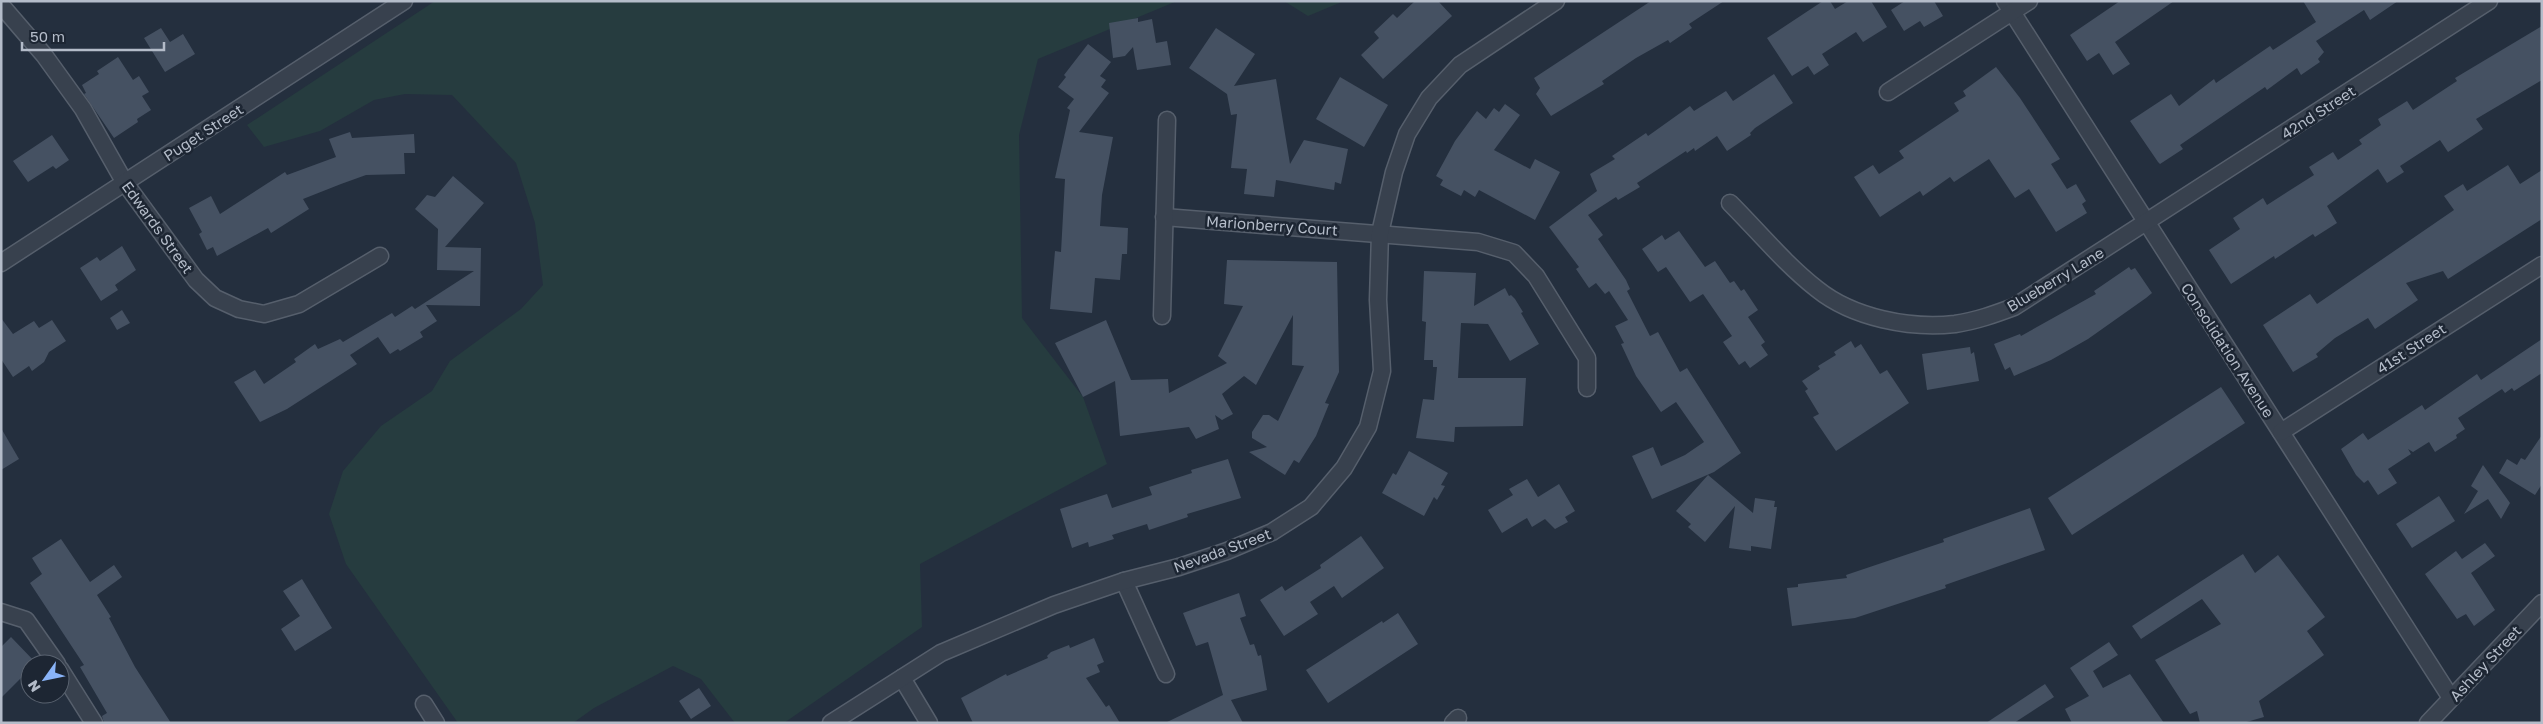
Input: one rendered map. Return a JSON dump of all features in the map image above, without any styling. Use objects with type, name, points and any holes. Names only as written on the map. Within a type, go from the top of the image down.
[{"type":"street","name":"Puget Street","points":[[1,263],[404,1]]},
{"type":"street","name":"Nevada Street","points":[[831,723],[942,653],[1003,626],[1124,581],[1179,567],[1272,532],[1311,507],[1344,468],[1368,427],[1382,371],[1378,300],[1380,233],[1394,172],[1407,134],[1429,98],[1460,64],[1556,1]]},
{"type":"street","points":[[1888,92],[2009,7],[2029,1]]},
{"type":"street","name":"42nd Street","points":[[2147,222],[2489,1]]},
{"type":"street","name":"Edwards Street","points":[[1,5],[44,55],[83,109],[125,183],[196,280],[215,298],[239,309],[264,314],[300,304],[380,256]]},
{"type":"street","name":"Consolidation Avenue","points":[[2009,7],[2451,698]]},
{"type":"street","points":[[1162,316],[1167,120]]},
{"type":"street","name":"Blueberry Lane","points":[[1730,203],[1818,290],[1839,303],[1863,313],[1925,324],[1955,324],[1985,318],[2014,307],[2147,222]]},
{"type":"street","name":"Marionberry Court","points":[[1164,217],[1478,242],[1514,253],[1536,276],[1587,358],[1587,388]]},
{"type":"street","name":"41st Street","points":[[2281,432],[2542,265]]},
{"type":"street","points":[[1124,581],[1166,674]]},
{"type":"street","name":"Ashley Street","points":[[2428,723],[2542,603]]},
{"type":"street","points":[[1,612],[26,620],[50,654]]},
{"type":"street","points":[[902,678],[929,723]]},
{"type":"street","points":[[70,685],[94,723]]},
{"type":"street","points":[[424,704],[436,723]]},
{"type":"green space","points":[[435,1],[1177,1],[1038,59],[1019,135],[1022,318],[1083,397],[1107,464],[920,564],[922,627],[784,723],[735,723],[701,679],[673,666],[594,708],[573,723],[458,723],[346,564],[329,514],[343,471],[381,426],[432,391],[450,361],[521,309],[543,285],[535,223],[516,163],[452,95],[405,94],[374,100],[320,131],[264,147],[247,125]]},
{"type":"green space","points":[[1284,1],[1344,1],[1308,16]]},
{"type":"building","points":[[1415,1],[1438,1],[1452,16],[1383,79],[1361,55],[1379,38],[1374,32],[1393,14],[1397,18]]},
{"type":"building","points":[[1651,1],[1724,1],[1689,24],[1692,28],[1670,43],[1668,40],[1636,58],[1602,81],[1604,84],[1551,116],[1536,94],[1540,88],[1534,78]]},
{"type":"building","points":[[1823,1],[1830,1],[1835,9],[1848,1],[1871,1],[1887,27],[1863,42],[1856,32],[1822,54],[1829,65],[1814,75],[1808,66],[1792,76],[1767,38]]},
{"type":"building","points":[[1905,1],[1934,1],[1943,16],[1924,27],[1920,21],[1904,31],[1891,10]]},
{"type":"building","points":[[2120,1],[2174,1],[2115,42],[2130,64],[2113,75],[2099,53],[2087,61],[2070,35]]},
{"type":"building","points":[[2303,1],[2398,1],[2370,20],[2364,10],[2316,41],[2324,52],[2318,59],[2320,62],[2301,75],[2297,68],[2267,90],[2265,87],[2180,145],[2183,149],[2160,164],[2130,121],[2171,94],[2179,106],[2214,79],[2216,83],[2270,46],[2273,50],[2316,22]]},
{"type":"building","points":[[1138,18],[1138,22],[1152,19],[1156,43],[1167,41],[1171,65],[1137,70],[1133,47],[1125,56],[1113,58],[1109,23]]},
{"type":"building","points":[[2542,26],[2542,80],[2476,119],[2483,129],[2448,152],[2440,140],[2400,166],[2404,172],[2387,183],[2378,169],[2327,206],[2337,223],[2315,237],[2313,234],[2275,259],[2274,256],[2231,284],[2209,250],[2240,229],[2233,218],[2263,198],[2267,205],[2314,175],[2309,167],[2333,152],[2338,160],[2362,144],[2359,140],[2381,125],[2378,119],[2407,101],[2413,110],[2457,81],[2455,78]]},
{"type":"building","points":[[161,28],[170,42],[183,34],[195,54],[165,72],[144,38]]},
{"type":"building","points":[[1216,28],[1255,54],[1234,86],[1276,79],[1290,164],[1304,140],[1348,149],[1341,184],[1335,182],[1334,190],[1276,180],[1274,197],[1244,194],[1247,169],[1231,168],[1237,114],[1231,115],[1227,94],[1189,68]]},
{"type":"building","points":[[1088,44],[1111,62],[1100,76],[1106,80],[1101,87],[1109,93],[1079,132],[1113,137],[1102,195],[1100,226],[1128,228],[1127,254],[1122,254],[1120,280],[1095,278],[1092,313],[1050,309],[1055,251],[1061,252],[1065,179],[1055,178],[1070,110],[1067,108],[1074,99],[1058,87],[1066,77],[1064,75]]},
{"type":"building","points":[[118,57],[133,80],[139,76],[149,92],[142,96],[151,110],[137,119],[138,122],[114,138],[84,94],[86,93],[82,85],[99,74],[97,71]]},
{"type":"building","points":[[1996,67],[2020,98],[2060,159],[2051,164],[2067,189],[2076,184],[2086,201],[2082,204],[2087,213],[2056,232],[2029,189],[2015,198],[1989,159],[1954,182],[1950,177],[1923,196],[1920,191],[1880,217],[1854,177],[1873,165],[1879,174],[1904,158],[1899,151],[1959,111],[1954,103],[1966,96],[1963,91]]},
{"type":"building","points":[[1774,74],[1793,103],[1755,128],[1750,133],[1751,135],[1727,151],[1717,136],[1695,151],[1694,148],[1687,153],[1686,151],[1637,183],[1640,187],[1618,200],[1616,197],[1588,215],[1603,235],[1598,239],[1626,280],[1630,289],[1627,291],[1650,336],[1658,332],[1680,372],[1687,368],[1741,453],[1714,472],[1652,499],[1632,456],[1653,447],[1661,466],[1685,455],[1704,442],[1676,402],[1661,412],[1636,376],[1621,344],[1624,343],[1615,326],[1628,320],[1609,291],[1605,294],[1596,283],[1589,288],[1576,269],[1579,267],[1549,227],[1597,191],[1590,174],[1615,159],[1612,156],[1646,133],[1648,136],[1690,106],[1694,111],[1726,91],[1733,101]]},
{"type":"building","points":[[1340,77],[1388,105],[1364,147],[1316,119]]},
{"type":"building","points":[[1505,104],[1520,115],[1494,150],[1530,169],[1535,159],[1560,172],[1535,220],[1479,190],[1475,197],[1464,190],[1461,196],[1440,185],[1443,180],[1436,176],[1455,141],[1477,111],[1486,119],[1494,108],[1499,112]]},
{"type":"building","points":[[350,132],[352,138],[414,134],[415,153],[404,153],[405,174],[366,175],[341,184],[303,199],[309,209],[271,233],[268,228],[217,256],[213,247],[207,250],[199,234],[202,232],[189,208],[211,196],[220,214],[285,172],[287,175],[336,157],[329,139]]},
{"type":"building","points":[[52,135],[69,160],[56,169],[53,166],[28,182],[13,161]]},
{"type":"building","points":[[2508,165],[2520,184],[2542,170],[2542,219],[2448,279],[2443,271],[2406,283],[2418,300],[2375,329],[2368,318],[2335,338],[2316,354],[2318,357],[2293,372],[2263,325],[2310,294],[2317,304],[2454,210],[2444,196],[2463,184],[2467,191]]},
{"type":"building","points":[[453,176],[484,203],[445,247],[481,248],[480,306],[426,305],[437,321],[420,332],[423,337],[400,351],[398,349],[390,354],[378,337],[350,355],[357,364],[287,409],[260,422],[234,382],[255,370],[264,384],[296,362],[294,359],[315,344],[318,349],[340,339],[343,342],[392,313],[395,317],[412,306],[415,309],[474,271],[437,270],[438,229],[415,209],[427,195],[435,197]]},
{"type":"building","points":[[1679,231],[1705,267],[1715,261],[1730,283],[1734,281],[1741,291],[1744,289],[1758,310],[1748,317],[1765,342],[1761,345],[1768,355],[1750,368],[1745,361],[1739,365],[1723,342],[1732,336],[1703,294],[1690,302],[1666,267],[1658,272],[1642,249],[1662,235],[1665,240]]},
{"type":"building","points":[[122,246],[136,270],[115,285],[118,290],[101,301],[80,268],[97,257],[100,261]]},
{"type":"building","points":[[1227,260],[1337,262],[1339,372],[1325,403],[1329,404],[1316,436],[1299,463],[1294,460],[1285,475],[1249,452],[1267,447],[1252,438],[1252,432],[1263,415],[1269,415],[1278,421],[1304,366],[1292,365],[1293,315],[1256,385],[1244,376],[1222,394],[1233,414],[1222,420],[1215,415],[1219,429],[1196,439],[1189,427],[1120,436],[1115,381],[1083,397],[1055,343],[1106,320],[1131,380],[1168,379],[1169,393],[1227,363],[1218,356],[1243,306],[1224,304]]},
{"type":"building","points":[[2129,267],[2131,270],[2135,268],[2152,293],[2088,339],[2051,360],[2014,376],[2010,367],[2005,370],[1994,344],[2020,334],[2021,336],[2096,294],[2094,291]]},
{"type":"building","points":[[1424,271],[1476,273],[1474,306],[1505,288],[1509,296],[1511,295],[1515,299],[1539,344],[1510,361],[1488,324],[1461,323],[1458,378],[1526,378],[1523,426],[1455,427],[1454,442],[1416,438],[1423,399],[1434,400],[1437,367],[1433,367],[1433,360],[1424,360],[1426,322],[1422,321]]},
{"type":"building","points":[[122,310],[130,323],[117,330],[110,318]]},
{"type":"building","points":[[1,318],[13,334],[34,321],[39,328],[52,320],[66,341],[49,352],[44,362],[32,371],[29,366],[13,377],[1,359]]},
{"type":"building","points":[[2542,339],[2542,373],[2514,391],[2512,388],[2505,393],[2502,389],[2458,418],[2465,429],[2456,435],[2457,438],[2435,452],[2429,442],[2413,452],[2408,449],[2411,454],[2388,469],[2397,483],[2378,495],[2368,480],[2364,483],[2356,475],[2341,449],[2363,433],[2368,440],[2422,405],[2425,410],[2477,374],[2481,380]]},
{"type":"building","points":[[1851,341],[1855,348],[1861,344],[1880,374],[1887,370],[1909,403],[1836,451],[1813,417],[1819,414],[1805,391],[1808,389],[1802,381],[1820,369],[1818,366],[1836,355],[1834,352]]},
{"type":"building","points":[[1970,347],[1971,354],[1974,352],[1979,381],[1927,390],[1922,354]]},
{"type":"building","points":[[2221,387],[2245,423],[2072,535],[2048,498]]},
{"type":"building","points":[[1,428],[19,459],[1,470]]},
{"type":"building","points":[[2542,435],[2542,484],[2535,495],[2499,473],[2507,459],[2517,465],[2521,458],[2525,460]]},
{"type":"building","points":[[1409,451],[1448,473],[1441,485],[1445,486],[1437,500],[1434,497],[1424,516],[1382,493],[1393,473],[1396,475]]},
{"type":"building","points":[[1228,459],[1241,498],[1187,514],[1188,517],[1149,530],[1147,524],[1112,535],[1114,539],[1089,547],[1088,542],[1072,548],[1060,509],[1107,494],[1112,508],[1152,495],[1149,487],[1192,473],[1191,470]]},
{"type":"building","points":[[2483,465],[2510,503],[2501,519],[2488,499],[2464,514],[2478,491],[2471,486]]},
{"type":"building","points":[[1708,475],[1753,513],[1755,498],[1775,501],[1774,507],[1777,507],[1771,549],[1751,546],[1751,551],[1729,548],[1735,506],[1705,542],[1688,527],[1691,524],[1676,511]]},
{"type":"building","points":[[1527,479],[1538,497],[1559,484],[1575,511],[1565,517],[1568,522],[1555,529],[1545,519],[1532,527],[1527,518],[1502,533],[1488,510],[1513,495],[1509,489]]},
{"type":"building","points":[[2439,496],[2455,521],[2412,548],[2396,524]]},
{"type":"building","points":[[2030,508],[2045,550],[1945,585],[1946,588],[1855,618],[1792,626],[1787,588],[1798,587],[1798,584],[1847,578],[1846,575],[1944,542],[1943,539]]},
{"type":"building","points":[[1361,536],[1384,568],[1342,598],[1334,586],[1310,602],[1318,614],[1284,636],[1260,600],[1282,586],[1285,591],[1321,568],[1320,565]]},
{"type":"building","points":[[61,539],[90,582],[114,565],[122,577],[97,595],[111,617],[109,618],[135,667],[171,723],[104,723],[102,716],[107,713],[80,667],[84,665],[30,583],[42,574],[32,558]]},
{"type":"building","points":[[2485,543],[2495,556],[2471,573],[2495,610],[2474,626],[2466,614],[2457,619],[2425,574],[2456,551],[2462,559]]},
{"type":"building","points":[[2243,554],[2255,573],[2278,555],[2325,617],[2307,631],[2324,655],[2259,701],[2264,717],[2243,723],[2200,723],[2197,711],[2190,714],[2155,660],[2221,624],[2202,599],[2141,639],[2132,626]]},
{"type":"building","points":[[302,579],[332,628],[295,651],[281,629],[300,616],[283,591]]},
{"type":"building","points":[[1239,593],[1246,616],[1240,618],[1250,645],[1254,644],[1258,656],[1261,655],[1267,690],[1231,700],[1243,723],[1165,723],[1223,695],[1208,642],[1196,646],[1183,613]]},
{"type":"building","points":[[1398,613],[1418,644],[1328,703],[1306,670],[1382,621],[1383,623]]},
{"type":"building","points":[[11,637],[27,654],[20,654],[20,679],[1,698],[1,647]]},
{"type":"building","points":[[1094,638],[1104,662],[1097,665],[1100,672],[1086,678],[1106,707],[1109,705],[1120,723],[973,723],[961,698],[1006,674],[1007,676],[1048,658],[1047,656],[1051,652],[1069,645],[1070,648]]},
{"type":"building","points":[[2109,642],[2118,655],[2093,671],[2103,688],[2130,674],[2164,723],[2072,723],[2065,709],[2089,696],[2070,668]]},
{"type":"building","points":[[2045,684],[2054,697],[2014,723],[1986,723]]},
{"type":"building","points":[[699,688],[711,706],[691,719],[679,701]]}]
